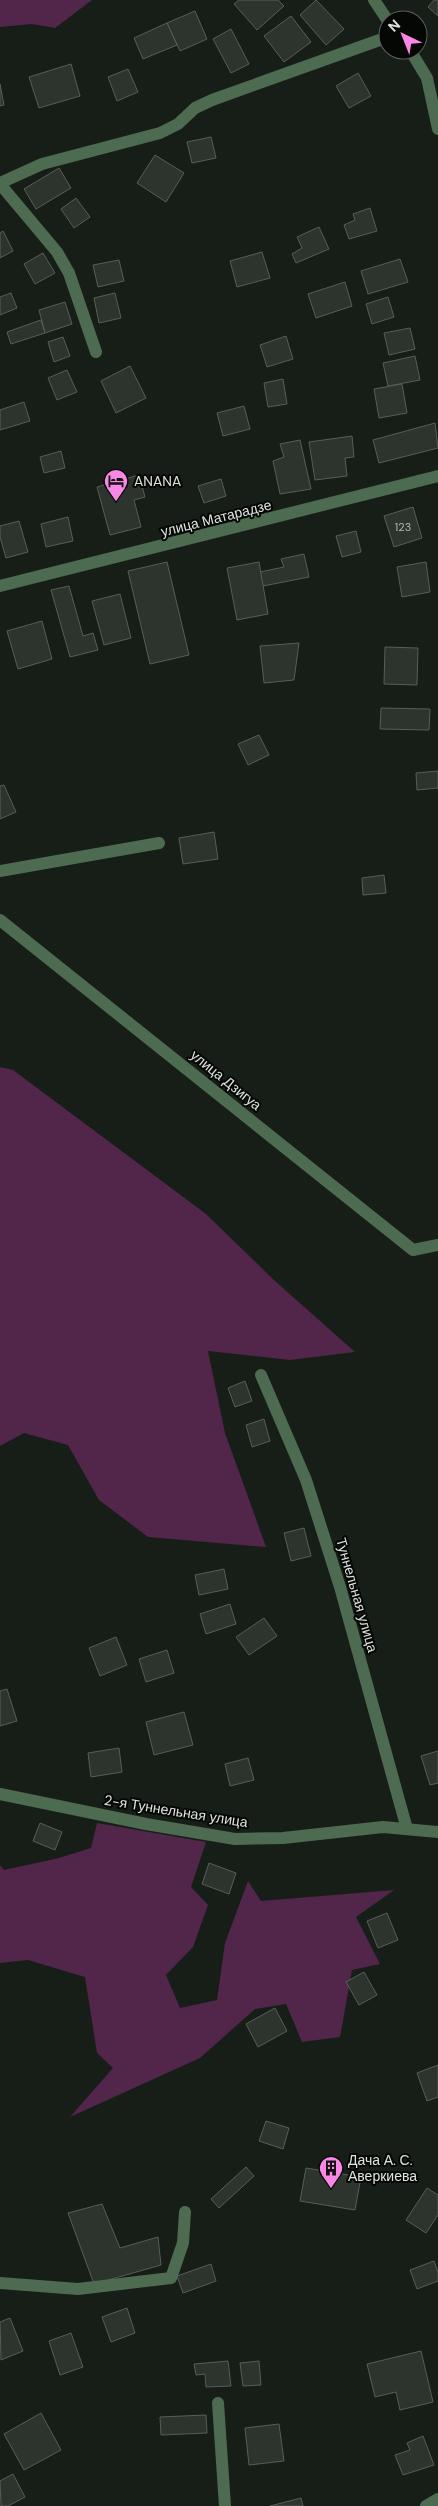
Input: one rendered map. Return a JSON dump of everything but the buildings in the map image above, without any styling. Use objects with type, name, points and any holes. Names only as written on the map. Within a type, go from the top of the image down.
[{"type":"street","points":[[96,352],[69,273],[56,252],[0,183],[42,164],[160,134],[178,124],[195,108],[212,100],[378,41]]},
{"type":"street","points":[[416,60],[426,78],[438,129]]},
{"type":"street","name":"улица Матарадзе","points":[[0,586],[438,476]]},
{"type":"street","points":[[0,871],[159,843]]},
{"type":"street","name":"улица Дзигуа","points":[[0,920],[413,1250],[438,1245]]},
{"type":"street","name":"Туннельная улица","points":[[261,1375],[309,1489],[340,1587],[407,1828]]},
{"type":"street","name":"2-я Туннельная улица","points":[[0,1794],[146,1824],[235,1839],[282,1838],[383,1827],[438,1832]]},
{"type":"street","points":[[0,2283],[78,2288],[171,2278],[184,2243],[185,2212]]},
{"type":"street","points":[[218,2404],[225,2506]]},
{"type":"street","points":[[426,2506],[438,2499]]},
{"type":"shaded area","points":[[0,0],[92,0],[55,28],[32,24],[0,27]]},
{"type":"shaded area","points":[[0,1067],[13,1070],[206,1214],[275,1281],[355,1352],[290,1360],[208,1351],[225,1433],[266,1547],[148,1537],[99,1500],[68,1445],[24,1433],[0,1446]]},
{"type":"shaded area","points":[[97,1823],[206,1842],[191,1887],[208,1905],[193,1947],[166,1975],[180,2008],[217,2000],[225,1943],[248,1881],[261,1901],[394,1890],[356,1917],[380,1964],[352,1970],[340,2037],[302,2042],[286,2004],[255,2009],[200,2058],[70,2117],[113,2068],[97,2053],[85,1977],[28,1960],[0,1963],[0,1865],[4,1870],[59,1858],[91,1848]]},
{"type":"place","name":"ANANA","points":[[116,502]]},
{"type":"place","name":"Дача А. С. Аверкиева","points":[[331,2189]]}]
